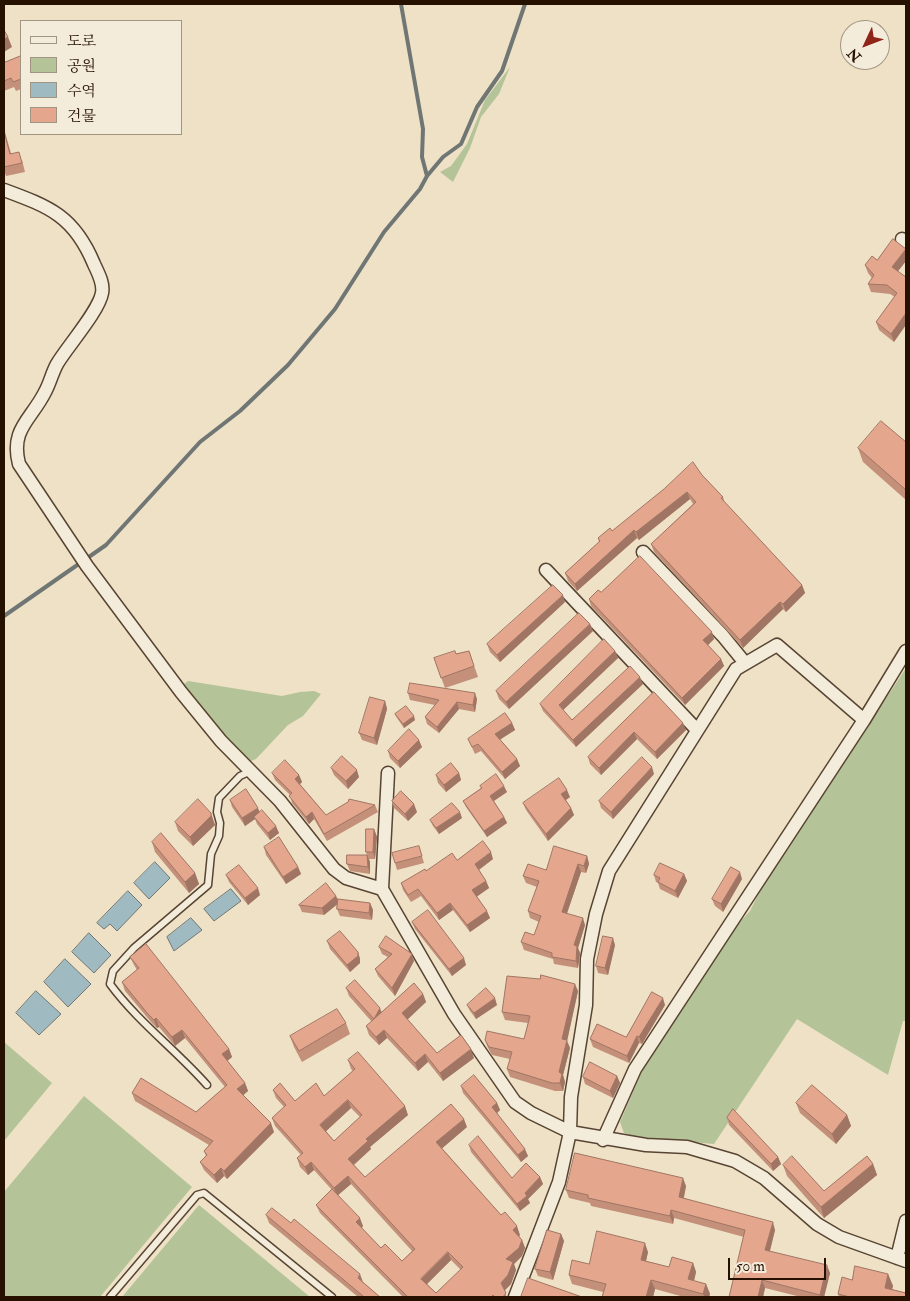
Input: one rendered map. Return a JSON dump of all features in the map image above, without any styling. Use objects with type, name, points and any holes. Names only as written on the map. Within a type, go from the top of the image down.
[{"type":"street","points":[[4,190],[40,204],[61,215],[76,232],[89,252],[101,280],[102,294],[86,323],[56,365],[45,392],[20,431],[15,448],[19,464],[82,558],[181,692],[221,741],[280,800],[334,869],[346,878],[382,889]]},
{"type":"street","points":[[643,552],[723,636],[745,663]]},
{"type":"street","points":[[546,570],[697,730]]},
{"type":"street","points":[[515,1297],[559,1182],[570,1132],[571,1097],[586,1005],[587,959],[596,914],[609,870],[736,669],[745,663],[777,646],[864,720]]},
{"type":"street","points":[[604,1140],[634,1069],[864,720],[906,651]]},
{"type":"street","points":[[388,773],[382,889],[454,1014],[502,1086],[515,1102],[530,1113],[570,1132],[604,1140],[687,1147],[735,1160],[764,1178],[817,1224],[839,1237],[902,1259],[906,1221]]},
{"type":"lane","points":[[207,1085],[185,1061],[154,1034],[110,984],[114,970],[134,948],[208,885],[211,854],[219,836],[220,823],[217,812],[219,798],[240,776],[252,771]]},
{"type":"lane","points":[[110,1297],[197,1195],[204,1192],[332,1297]]},
{"type":"green space","points":[[510,67],[499,94],[481,117],[470,148],[453,182],[440,172],[451,166],[467,144],[485,100]]},
{"type":"green space","points":[[906,668],[906,1021],[903,1021],[888,1075],[797,1019],[714,1144],[634,1137],[624,1133],[620,1122],[642,1071],[737,925],[750,911],[762,887]]},
{"type":"green space","points":[[188,681],[282,696],[314,691],[321,694],[303,716],[288,725],[256,759],[251,761],[222,738],[183,685]]},
{"type":"green space","points":[[4,1042],[52,1083],[4,1141]]},
{"type":"green space","points":[[84,1096],[192,1187],[100,1297],[4,1297],[4,1192]]},
{"type":"green space","points":[[199,1205],[310,1297],[122,1297]]},
{"type":"water","points":[[155,862],[170,878],[149,899],[134,883]]},
{"type":"water","points":[[231,889],[241,901],[214,921],[204,909]]},
{"type":"water","points":[[128,891],[142,905],[117,931],[110,924],[104,929],[97,923]]},
{"type":"water","points":[[191,918],[202,930],[174,951],[167,937]]},
{"type":"water","points":[[89,933],[111,955],[94,973],[72,952]]},
{"type":"water","points":[[65,959],[91,984],[68,1007],[44,982]]},
{"type":"water","points":[[36,991],[61,1014],[39,1035],[16,1013]]},
{"type":"building","points":[[4,30],[8,37],[4,39]]},
{"type":"building","points":[[20,56],[20,79],[13,82],[11,78],[4,81],[4,63]]},
{"type":"building","points":[[4,131],[10,154],[19,152],[22,163],[4,167]]},
{"type":"building","points":[[893,239],[906,249],[892,267],[906,277],[906,313],[891,334],[876,322],[897,293],[887,285],[868,284],[874,275],[865,265],[872,256],[877,260]]},
{"type":"building","points":[[881,421],[906,442],[906,490],[858,448]]},
{"type":"building","points":[[693,462],[702,475],[723,497],[721,498],[802,585],[783,604],[780,602],[740,640],[651,544],[696,502],[687,492],[636,532],[634,530],[575,584],[565,573],[600,541],[598,538],[610,528],[612,531],[664,489]]},
{"type":"building","points":[[640,556],[712,632],[703,640],[721,659],[682,698],[589,599],[598,590],[601,592]]},
{"type":"building","points":[[553,585],[563,595],[497,655],[487,644]]},
{"type":"building","points":[[579,613],[590,624],[506,702],[496,691]]},
{"type":"building","points":[[604,639],[615,651],[559,705],[572,720],[630,666],[640,677],[573,740],[540,704]]},
{"type":"building","points":[[455,651],[456,654],[469,651],[474,666],[441,678],[434,658]]},
{"type":"building","points":[[410,683],[475,693],[473,705],[457,702],[437,727],[425,717],[439,700],[408,693]]},
{"type":"building","points":[[654,692],[683,723],[655,752],[634,732],[599,768],[588,757]]},
{"type":"building","points":[[370,697],[385,701],[374,738],[359,733]]},
{"type":"building","points":[[406,706],[414,716],[403,724],[395,714]]},
{"type":"building","points":[[505,713],[512,723],[495,734],[517,759],[502,772],[478,744],[472,747],[468,739]]},
{"type":"building","points":[[409,729],[419,740],[398,761],[388,751]]},
{"type":"building","points":[[342,756],[357,770],[346,781],[331,768]]},
{"type":"building","points":[[642,757],[652,767],[611,812],[599,801]]},
{"type":"building","points":[[285,760],[299,775],[295,779],[326,815],[348,802],[349,799],[375,805],[324,834],[312,812],[306,817],[289,796],[292,793],[272,773]]},
{"type":"building","points":[[451,763],[459,773],[444,785],[436,775]]},
{"type":"building","points":[[496,774],[504,786],[490,796],[504,817],[484,831],[463,801],[482,788],[480,786]]},
{"type":"building","points":[[559,778],[567,790],[561,794],[571,808],[546,834],[523,803]]},
{"type":"building","points":[[246,789],[258,808],[242,818],[230,800]]},
{"type":"building","points":[[401,791],[414,804],[405,814],[392,801]]},
{"type":"building","points":[[198,799],[211,813],[211,816],[190,837],[175,822]]},
{"type":"building","points":[[452,803],[460,812],[436,828],[430,820]]},
{"type":"building","points":[[262,810],[276,826],[268,833],[254,817]]},
{"type":"building","points":[[366,829],[374,829],[373,852],[366,852]]},
{"type":"building","points":[[161,833],[195,873],[185,882],[152,842]]},
{"type":"building","points":[[279,837],[298,867],[283,877],[264,847]]},
{"type":"building","points":[[483,841],[491,852],[475,864],[486,881],[472,890],[487,911],[467,925],[450,903],[437,913],[418,889],[408,895],[401,883],[425,869],[426,871],[452,853],[457,860]]},
{"type":"building","points":[[419,846],[422,856],[395,863],[392,853]]},
{"type":"building","points":[[554,846],[587,856],[584,866],[578,864],[562,912],[583,918],[574,945],[577,946],[576,961],[552,957],[552,953],[521,942],[525,932],[534,935],[541,916],[528,911],[539,881],[523,876],[528,864],[546,870]]},
{"type":"building","points":[[347,855],[367,855],[368,867],[347,864]]},
{"type":"building","points":[[660,863],[684,874],[675,891],[658,882],[660,878],[654,875]]},
{"type":"building","points":[[239,865],[258,888],[245,898],[226,875]]},
{"type":"building","points":[[731,867],[740,872],[721,904],[712,899]]},
{"type":"building","points":[[326,883],[336,896],[322,908],[299,905]]},
{"type":"building","points":[[338,899],[370,903],[369,913],[337,909]]},
{"type":"building","points":[[428,910],[464,958],[449,969],[412,922]]},
{"type":"building","points":[[340,931],[358,952],[358,956],[347,965],[327,941]]},
{"type":"building","points":[[386,936],[412,954],[392,988],[375,969],[392,954],[379,947]]},
{"type":"building","points":[[603,936],[613,938],[605,968],[596,966]]},
{"type":"building","points":[[146,944],[229,1049],[222,1054],[245,1083],[237,1089],[271,1123],[224,1171],[221,1168],[214,1175],[200,1162],[207,1155],[204,1151],[213,1141],[132,1093],[141,1078],[196,1112],[227,1085],[182,1030],[172,1037],[156,1018],[154,1020],[148,1014],[122,982],[139,968],[130,957]]},
{"type":"building","points":[[541,975],[575,984],[562,1039],[567,1040],[559,1072],[562,1074],[560,1083],[552,1083],[507,1069],[512,1052],[489,1047],[485,1040],[487,1031],[524,1039],[530,1016],[502,1012],[507,976],[540,979]]},
{"type":"building","points":[[355,980],[380,1008],[374,1019],[346,988]]},
{"type":"building","points":[[414,983],[423,994],[402,1013],[437,1053],[461,1035],[471,1049],[440,1073],[425,1054],[415,1063],[384,1030],[376,1037],[366,1026]]},
{"type":"building","points":[[486,988],[495,998],[474,1013],[467,1005]]},
{"type":"building","points":[[652,992],[663,998],[639,1037],[637,1036],[627,1056],[590,1039],[597,1024],[626,1037]]},
{"type":"building","points":[[337,1009],[346,1023],[299,1051],[290,1036]]},
{"type":"building","points":[[358,1052],[405,1106],[366,1139],[368,1141],[348,1159],[365,1177],[451,1104],[464,1119],[436,1142],[501,1215],[505,1212],[517,1226],[513,1230],[522,1240],[519,1248],[506,1259],[513,1262],[508,1275],[501,1283],[506,1293],[503,1297],[495,1297],[493,1295],[491,1297],[408,1297],[316,1205],[332,1189],[360,1218],[356,1222],[381,1248],[385,1244],[402,1261],[415,1249],[348,1176],[334,1188],[311,1162],[305,1167],[297,1158],[303,1153],[272,1118],[286,1105],[273,1090],[280,1083],[295,1101],[316,1083],[324,1096],[355,1069],[348,1060]],"holes":[[[348,1100],[362,1115],[334,1141],[320,1125]],[[448,1252],[463,1267],[436,1293],[421,1279]]]},
{"type":"building","points":[[590,1062],[617,1076],[610,1091],[583,1077]]},
{"type":"building","points":[[474,1075],[497,1103],[492,1107],[525,1149],[518,1155],[461,1086]]},
{"type":"building","points":[[812,1085],[847,1115],[832,1134],[796,1103]]},
{"type":"building","points":[[733,1109],[778,1157],[771,1164],[727,1118]]},
{"type":"building","points":[[478,1136],[512,1178],[526,1163],[540,1177],[525,1193],[527,1196],[517,1204],[469,1145]]},
{"type":"building","points":[[575,1153],[683,1178],[679,1197],[773,1222],[765,1250],[827,1265],[820,1295],[762,1280],[758,1297],[729,1297],[745,1230],[671,1210],[670,1216],[588,1198],[588,1195],[566,1190]]},
{"type":"building","points":[[792,1156],[824,1191],[867,1156],[873,1164],[821,1207],[783,1165]]},
{"type":"building","points":[[272,1208],[291,1223],[294,1219],[360,1274],[358,1278],[380,1297],[362,1297],[266,1215]]},
{"type":"building","points":[[547,1230],[561,1234],[550,1272],[535,1269]]},
{"type":"building","points":[[597,1231],[645,1243],[641,1260],[669,1267],[672,1257],[693,1263],[688,1279],[706,1284],[703,1294],[651,1280],[646,1297],[602,1297],[606,1284],[569,1275],[572,1260],[589,1264]]},
{"type":"building","points":[[855,1266],[888,1274],[885,1288],[906,1293],[906,1297],[850,1297],[838,1294],[842,1277],[852,1280]]},
{"type":"building","points":[[528,1278],[582,1297],[521,1297]]},
{"type":"waterway","points":[[401,4],[423,129],[422,157],[427,176]]},
{"type":"waterway","points":[[4,616],[106,545],[200,442],[240,411],[288,365],[335,309],[384,232],[420,189],[427,176],[443,157],[461,144],[477,107],[502,71],[525,4]]}]
